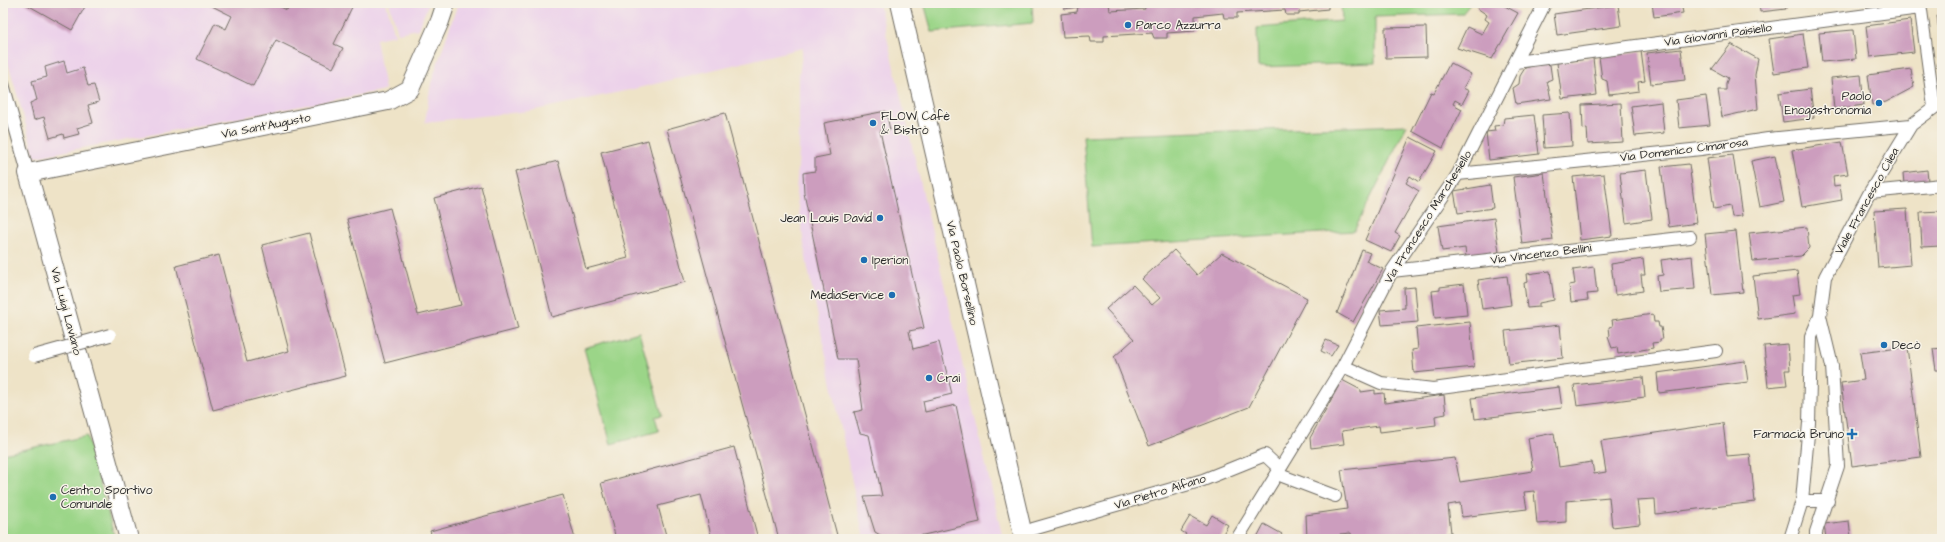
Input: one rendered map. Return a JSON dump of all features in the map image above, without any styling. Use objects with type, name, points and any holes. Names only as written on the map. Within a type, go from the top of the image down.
[{"type":"main road","name":"Via Sant'Augusto","points":[[28,174],[388,101],[410,89],[440,21],[446,3]]},
{"type":"main road","name":"Via Paolo Borsellino","points":[[899,4],[1028,534]]},
{"type":"main road","name":"Via Luigi Laviano","points":[[28,174],[129,539]]},
{"type":"street","name":"Via Francesco Marchesiello","points":[[1237,539],[1280,474],[1343,366],[1392,271],[1458,174],[1545,3]]},
{"type":"street","name":"Via Giovanni Paisiello","points":[[1516,62],[1920,5]]},
{"type":"street","points":[[1920,5],[1938,105]]},
{"type":"street","name":"Via Luigi Laviano","points":[[3,84],[28,174]]},
{"type":"street","name":"Viale Francesco Cilea","points":[[1790,539],[1802,502],[1809,423],[1811,337],[1820,316],[1825,277],[1870,192],[1911,125],[1938,105]]},
{"type":"street","name":"Via Domenico Cimarosa","points":[[1458,174],[1701,149],[1768,139],[1911,125]]},
{"type":"street","points":[[1870,192],[1942,185]]},
{"type":"street","name":"Via Vincenzo Bellini","points":[[1392,271],[1690,237]]},
{"type":"street","name":"Viale Francesco Cilea","points":[[1816,539],[1816,532],[1828,501],[1838,466],[1832,366],[1820,316]]},
{"type":"street","points":[[34,356],[110,335]]},
{"type":"street","points":[[1343,366],[1381,383],[1433,389],[1716,351]]},
{"type":"street","name":"Via Pietro Alfano","points":[[1028,534],[1203,480],[1265,455],[1280,474]]},
{"type":"street","points":[[1280,474],[1336,496]]},
{"type":"street","points":[[1802,502],[1828,501]]},
{"type":"shaded area","points":[[3,3],[386,3],[395,35],[376,39],[385,90],[35,157],[3,45]]},
{"type":"shaded area","points":[[389,3],[429,3],[418,29],[398,33]]},
{"type":"shaded area","points":[[458,3],[879,3],[1003,539],[864,539],[807,264],[796,193],[799,152],[799,76],[803,48],[634,89],[530,111],[425,122],[431,83]]},
{"type":"green space","points":[[924,3],[1032,3],[1033,23],[932,32]]},
{"type":"green space","points":[[1341,3],[1471,3],[1462,14],[1375,17],[1375,63],[1258,67],[1257,28],[1342,21]]},
{"type":"green space","points":[[1407,125],[1354,231],[1092,247],[1083,136]]},
{"type":"green space","points":[[639,332],[662,415],[655,417],[659,431],[611,444],[584,348]]},
{"type":"green space","name":"Centro Sportivo Comunale","points":[[87,436],[115,539],[3,539],[3,454]]},
{"type":"building","points":[[24,3],[87,3],[72,30]]},
{"type":"building","points":[[206,3],[272,3],[287,10],[291,3],[354,3],[334,44],[343,48],[333,68],[276,40],[253,86],[197,59],[215,23],[226,29],[232,16]]},
{"type":"building","name":"Parco Azzurra","points":[[1063,3],[1109,3],[1110,11],[1145,9],[1144,3],[1176,3],[1176,6],[1194,6],[1194,3],[1328,3],[1328,9],[1299,12],[1299,15],[1286,15],[1285,10],[1237,13],[1237,18],[1224,18],[1223,13],[1195,16],[1195,31],[1167,33],[1167,38],[1154,38],[1152,33],[1104,36],[1104,42],[1091,42],[1090,36],[1063,37],[1061,14],[1077,12],[1078,7],[1064,9]]},
{"type":"building","points":[[1481,3],[1499,3],[1518,13],[1492,59],[1457,48],[1467,27],[1482,34],[1489,22],[1485,19],[1487,15],[1477,8]]},
{"type":"building","points":[[1652,3],[1681,3],[1683,13],[1654,17]]},
{"type":"building","points":[[1759,3],[1785,3],[1786,9],[1760,12]]},
{"type":"building","points":[[1618,5],[1621,26],[1557,35],[1554,14]]},
{"type":"building","points":[[1937,16],[1942,16],[1942,46],[1941,46]]},
{"type":"building","points":[[1910,20],[1914,52],[1870,57],[1866,26]]},
{"type":"building","points":[[1426,27],[1427,57],[1386,58],[1385,28]]},
{"type":"building","points":[[1853,30],[1856,59],[1822,62],[1819,33]]},
{"type":"building","points":[[1803,34],[1808,68],[1774,73],[1769,39]]},
{"type":"building","points":[[1731,44],[1758,59],[1755,75],[1758,109],[1722,117],[1718,90],[1726,90],[1728,78],[1712,69]]},
{"type":"building","points":[[1681,49],[1685,80],[1651,84],[1647,53]]},
{"type":"building","points":[[1641,51],[1645,81],[1638,82],[1639,91],[1609,95],[1607,81],[1602,79],[1599,57]]},
{"type":"building","points":[[1593,58],[1597,95],[1562,99],[1557,63]]},
{"type":"building","points":[[64,61],[67,73],[83,68],[88,86],[94,85],[99,102],[88,105],[93,123],[77,128],[79,134],[64,138],[63,134],[50,138],[44,117],[34,120],[30,103],[37,100],[32,81],[47,77],[45,67]]},
{"type":"building","points":[[1450,63],[1471,74],[1463,88],[1469,91],[1462,104],[1455,100],[1453,104],[1462,109],[1443,148],[1412,131],[1431,92],[1434,93]]},
{"type":"building","points":[[1544,63],[1550,65],[1552,79],[1547,81],[1551,99],[1516,104],[1513,88],[1519,84],[1520,76],[1525,68]]},
{"type":"building","points":[[1911,69],[1914,87],[1886,102],[1872,105],[1868,75]]},
{"type":"building","points":[[1861,75],[1864,105],[1834,109],[1831,78]]},
{"type":"building","points":[[1810,89],[1814,118],[1783,122],[1779,93]]},
{"type":"building","points":[[1706,96],[1710,125],[1679,128],[1676,100]]},
{"type":"building","points":[[1661,102],[1664,133],[1635,136],[1631,106]]},
{"type":"building","points":[[1621,103],[1623,142],[1588,144],[1587,128],[1583,129],[1582,105]]},
{"type":"building","name":"Iperion","points":[[886,111],[890,130],[880,131],[924,328],[909,331],[913,349],[939,342],[952,394],[923,401],[925,412],[956,405],[980,522],[906,539],[887,539],[875,532],[864,497],[882,496],[869,435],[860,433],[854,412],[863,410],[856,359],[838,359],[804,193],[803,173],[815,171],[815,158],[830,155],[824,123]]},
{"type":"building","points":[[725,113],[838,539],[779,539],[667,129]]},
{"type":"building","points":[[1570,113],[1572,146],[1544,148],[1542,115]]},
{"type":"building","points":[[1534,115],[1539,154],[1489,160],[1486,132],[1495,131],[1494,126],[1503,125],[1504,118]]},
{"type":"building","points":[[1939,128],[1942,128],[1942,149],[1941,149]]},
{"type":"building","points":[[1410,137],[1437,151],[1419,182],[1410,176],[1406,183],[1419,191],[1395,233],[1400,236],[1391,252],[1365,240]]},
{"type":"building","points":[[648,140],[685,282],[552,317],[515,172],[558,161],[586,269],[628,258],[601,152]]},
{"type":"building","points":[[1842,142],[1848,174],[1833,176],[1834,186],[1840,185],[1842,200],[1802,207],[1792,150]]},
{"type":"building","points":[[1733,155],[1742,216],[1732,217],[1730,206],[1714,209],[1707,158]]},
{"type":"building","points":[[1775,156],[1784,202],[1760,207],[1751,161]]},
{"type":"building","points":[[1689,164],[1697,223],[1669,227],[1661,167]]},
{"type":"building","points":[[1646,170],[1652,219],[1626,223],[1620,173]]},
{"type":"building","points":[[1927,170],[1928,181],[1904,184],[1903,173]]},
{"type":"building","points":[[1544,173],[1553,240],[1522,244],[1513,177]]},
{"type":"building","points":[[1604,174],[1612,236],[1580,240],[1573,177]]},
{"type":"building","points":[[1490,185],[1493,208],[1458,213],[1454,191]]},
{"type":"building","points":[[481,186],[518,329],[385,363],[347,219],[390,208],[418,315],[461,305],[434,198]]},
{"type":"building","points":[[1907,209],[1911,265],[1878,268],[1874,211]]},
{"type":"building","points":[[1942,211],[1941,261],[1940,246],[1922,247],[1920,212]]},
{"type":"building","points":[[1494,218],[1499,252],[1466,257],[1465,248],[1442,251],[1438,226]]},
{"type":"building","points":[[1807,227],[1809,248],[1801,256],[1753,261],[1749,233]]},
{"type":"building","points":[[1736,231],[1743,292],[1712,295],[1705,234]]},
{"type":"building","points":[[309,233],[346,376],[213,410],[176,266],[219,255],[247,362],[289,351],[262,245]]},
{"type":"building","points":[[1174,250],[1197,275],[1222,253],[1307,298],[1249,407],[1149,446],[1114,357],[1134,339],[1106,309],[1133,285],[1152,305],[1160,298],[1142,279]]},
{"type":"building","points":[[1362,250],[1370,253],[1366,261],[1383,269],[1353,322],[1337,313]]},
{"type":"building","points":[[1692,256],[1695,289],[1659,292],[1657,276],[1663,275],[1661,260]]},
{"type":"building","points":[[1643,259],[1645,275],[1641,275],[1643,291],[1615,295],[1611,264]]},
{"type":"building","points":[[1594,267],[1597,293],[1587,294],[1588,300],[1571,302],[1569,285],[1575,284],[1573,270]]},
{"type":"building","points":[[1550,271],[1554,300],[1539,303],[1539,307],[1527,308],[1524,283],[1528,282],[1527,274]]},
{"type":"building","points":[[1797,271],[1800,294],[1792,295],[1795,314],[1758,319],[1753,276]]},
{"type":"building","points":[[1507,276],[1511,305],[1482,309],[1478,280]]},
{"type":"building","points":[[1464,284],[1467,315],[1435,318],[1432,291],[1440,290],[1440,287]]},
{"type":"building","points":[[1415,287],[1418,322],[1382,325],[1380,310],[1405,308],[1404,288]]},
{"type":"building","points":[[1653,314],[1654,322],[1658,322],[1659,327],[1661,327],[1663,339],[1660,339],[1660,342],[1652,343],[1653,348],[1618,354],[1617,347],[1612,348],[1608,337],[1610,336],[1609,327],[1613,326],[1612,320]]},
{"type":"building","points":[[1470,322],[1474,367],[1414,373],[1412,350],[1418,349],[1416,328]]},
{"type":"building","points":[[1560,325],[1563,358],[1509,364],[1505,331]]},
{"type":"building","points":[[1326,340],[1338,345],[1331,356],[1321,351]]},
{"type":"building","points":[[1788,344],[1790,370],[1785,370],[1787,385],[1768,387],[1764,346]]},
{"type":"building","points":[[1907,347],[1921,457],[1852,466],[1841,383],[1864,380],[1860,353]]},
{"type":"building","points":[[1942,348],[1942,370],[1936,370],[1933,349]]},
{"type":"building","points":[[1745,361],[1748,382],[1659,393],[1657,373]]},
{"type":"building","points":[[1643,377],[1645,397],[1577,406],[1574,385]]},
{"type":"building","points":[[1342,380],[1361,390],[1361,392],[1375,390],[1375,394],[1384,393],[1385,403],[1444,395],[1446,414],[1435,416],[1436,425],[1380,432],[1379,426],[1342,431],[1344,444],[1311,448],[1310,438]]},
{"type":"building","points":[[1559,387],[1562,408],[1475,419],[1472,398]]},
{"type":"building","points":[[1723,423],[1727,456],[1750,454],[1755,502],[1656,514],[1655,499],[1637,500],[1640,524],[1612,527],[1609,497],[1566,501],[1566,522],[1537,524],[1534,491],[1524,492],[1527,509],[1462,517],[1460,503],[1448,505],[1451,533],[1395,539],[1352,539],[1351,533],[1340,534],[1340,539],[1307,539],[1306,515],[1347,509],[1341,470],[1455,458],[1460,482],[1533,471],[1528,438],[1554,433],[1559,467],[1592,462],[1594,474],[1606,472],[1601,441]]},
{"type":"building","points":[[734,447],[758,539],[712,539],[701,495],[658,506],[667,539],[616,539],[601,483]]},
{"type":"building","points":[[563,495],[575,539],[433,539],[430,531]]},
{"type":"building","points":[[1212,515],[1228,525],[1220,539],[1183,539],[1186,534],[1181,531],[1190,516],[1206,525]]},
{"type":"building","points":[[1849,521],[1851,539],[1826,539],[1824,524]]},
{"type":"building","points":[[1264,524],[1282,534],[1279,539],[1256,539]]},
{"type":"place","name":"Parco Azzurra","points":[[1128,25]]},
{"type":"place","name":"Paolo Enogastronomia","points":[[1879,103]]},
{"type":"place","name":"FLOW Cafè & Bistrò","points":[[873,123]]},
{"type":"place","name":"Jean Louis David","points":[[880,218]]},
{"type":"place","name":"Iperion","points":[[864,260]]},
{"type":"place","name":"MediaService","points":[[892,295]]},
{"type":"place","name":"Decò","points":[[1884,345]]},
{"type":"place","name":"Crai","points":[[929,378]]},
{"type":"place","name":"Farmacia Bruno","points":[[1852,434]]},
{"type":"place","name":"Centro Sportivo Comunale","points":[[53,497]]}]
